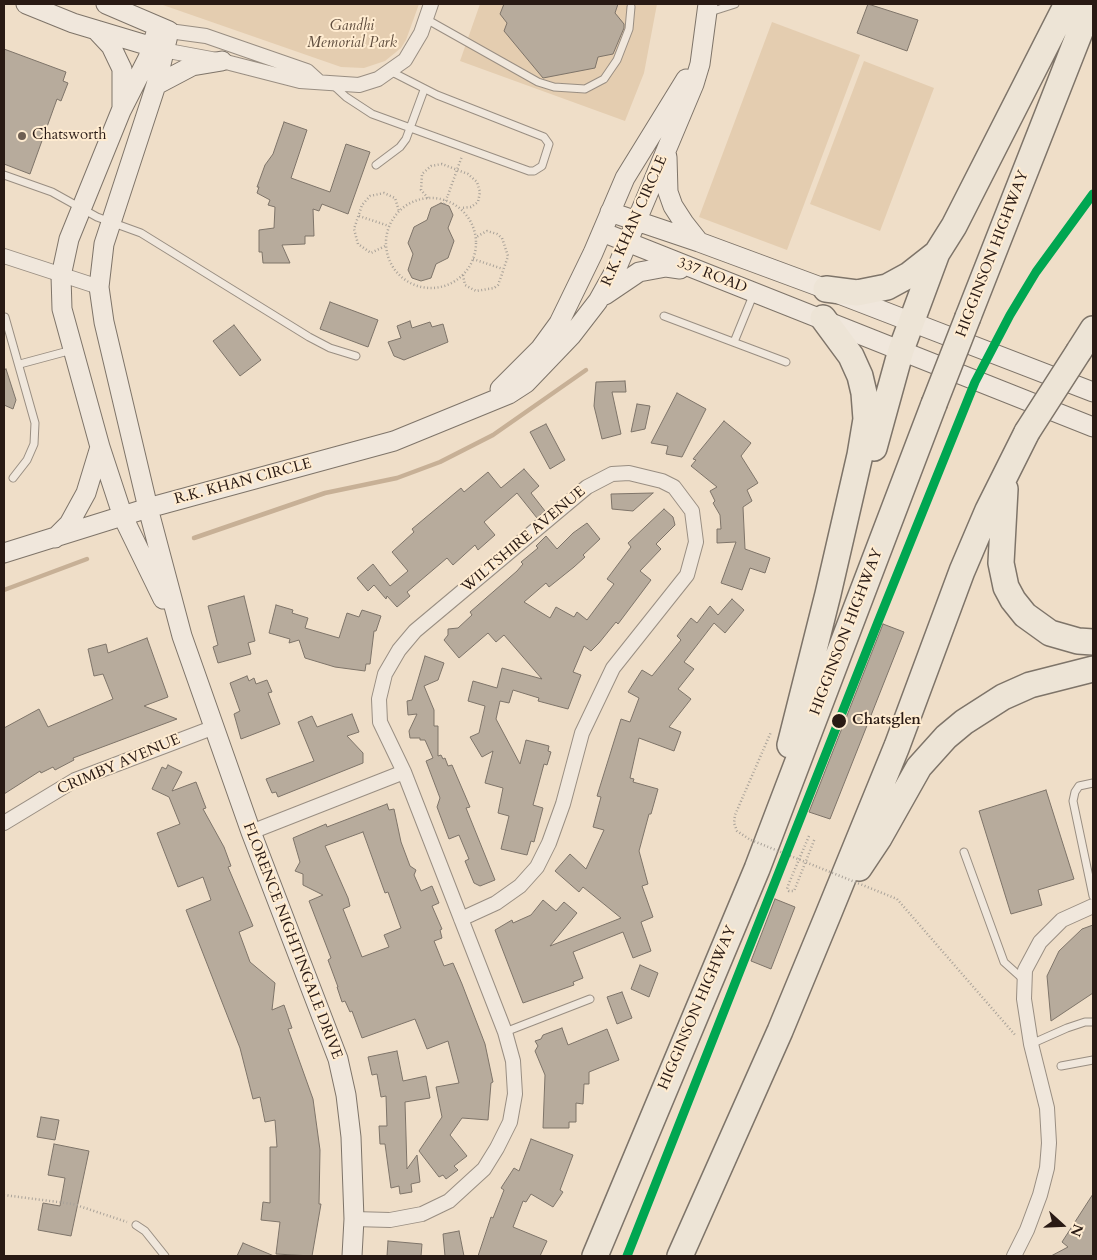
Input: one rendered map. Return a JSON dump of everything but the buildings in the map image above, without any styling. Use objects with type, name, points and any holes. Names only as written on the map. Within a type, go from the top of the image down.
[{"type":"highway","points":[[828,594],[850,538],[901,350],[937,253],[972,191],[1067,4]]},
{"type":"highway","name":"HIGGINSON HIGHWAY","points":[[595,1256],[757,869],[934,404],[1091,4]]},
{"type":"highway","points":[[826,289],[857,293],[888,287],[909,275],[937,253]]},
{"type":"highway","points":[[757,869],[828,594],[860,455],[866,419],[864,393],[860,376],[851,356],[823,318]]},
{"type":"highway","points":[[680,1256],[780,1031],[828,915],[897,746],[962,571],[1027,432],[1093,329]]},
{"type":"highway","points":[[1006,474],[1001,550],[1006,587],[1025,615],[1036,625],[1064,638],[1093,642]]},
{"type":"highway","points":[[828,915],[879,838],[906,787],[919,767],[939,743],[964,722],[1003,697],[1030,685],[1093,669]]},
{"type":"street","points":[[26,4],[96,30],[158,49],[222,61],[291,79],[359,85],[378,79],[405,60],[413,48],[432,4]]},
{"type":"street","points":[[106,4],[163,29],[206,36],[307,71],[318,81]]},
{"type":"street","name":"R.K. KHAN CIRCLE","points":[[4,553],[148,508],[394,441],[509,394],[526,383],[571,336],[610,282],[694,84],[700,64],[708,8]]},
{"type":"street","points":[[158,49],[163,29]]},
{"type":"street","points":[[96,30],[111,46],[122,69],[121,111]]},
{"type":"street","name":"R.K. KHAN CIRCLE","points":[[481,406],[512,380],[551,336],[570,303],[625,178],[685,80],[702,45]]},
{"type":"street","name":"FLORENCE NIGHTINGALE DRIVE","points":[[158,49],[156,85],[109,222],[104,244],[99,287],[104,322],[148,508],[182,636],[212,728],[338,1059],[346,1096],[351,1137],[354,1219],[352,1256]]},
{"type":"street","name":"FLORENCE NIGHTINGALE DRIVE","points":[[158,49],[121,111],[69,239],[61,276],[62,309],[100,446],[123,517],[182,636]]},
{"type":"street","points":[[156,85],[192,66],[222,61]]},
{"type":"street","points":[[668,146],[666,162],[668,192],[673,206],[684,224],[699,242]]},
{"type":"street","name":"337 ROAD","points":[[610,212],[699,242],[826,289],[1093,392]]},
{"type":"street","name":"337 ROAD","points":[[602,232],[698,271],[823,318],[1093,427]]},
{"type":"street","points":[[4,256],[99,287]]},
{"type":"street","points":[[598,300],[629,276],[639,272],[666,267],[698,271]]},
{"type":"street","points":[[55,538],[69,524],[86,493],[100,446]]},
{"type":"street","name":"WILTSHIRE AVENUE","points":[[354,1219],[390,1220],[422,1214],[449,1201],[484,1169],[510,1122],[515,1094],[513,1061],[505,1032],[404,772],[380,722],[379,699],[385,674],[399,650],[415,631],[587,487],[612,474],[630,473],[648,476],[674,487],[692,511],[696,527],[694,557],[687,575],[613,668],[582,733],[564,804],[549,843],[536,867],[520,886],[496,903],[462,919]]},
{"type":"street","name":"CRIMBY AVENUE","points":[[4,823],[75,780],[212,728]]},
{"type":"street","points":[[251,832],[404,772]]},
{"type":"street","points":[[1014,1256],[1028,1230],[1040,1195],[1047,1168],[1049,1143],[1047,1108],[1031,1042],[1024,999],[1024,980],[1030,958],[1040,942],[1062,920],[1093,906]]},
{"type":"lane","points":[[708,8],[735,4]]},
{"type":"lane","points":[[426,18],[538,82],[554,87],[585,89],[604,79],[617,60],[629,29],[631,7]]},
{"type":"lane","points":[[333,84],[346,97],[372,114],[534,171],[542,166],[549,144],[544,137],[424,90],[390,71]]},
{"type":"lane","points":[[376,165],[400,147],[411,129],[424,90]]},
{"type":"lane","points":[[4,175],[52,192],[109,222],[141,233],[309,337],[330,348],[356,356]]},
{"type":"lane","points":[[734,342],[754,292]]},
{"type":"lane","points":[[664,316],[786,362]]},
{"type":"lane","points":[[5,317],[20,364],[35,423],[34,444],[27,460],[14,478]]},
{"type":"lane","points":[[20,364],[72,350]]},
{"type":"lane","points":[[1093,783],[1079,786],[1073,801],[1093,896]]},
{"type":"lane","points":[[964,852],[1004,962],[1024,980]]},
{"type":"lane","points":[[505,1032],[590,999]]},
{"type":"lane","points":[[1031,1042],[1085,1022],[1093,1022]]},
{"type":"lane","points":[[1061,1066],[1093,1060]]},
{"type":"lane","points":[[136,1225],[145,1231],[165,1256]]},
{"type":"path","points":[[444,204],[465,148]]},
{"type":"path","points":[[428,198],[421,190],[422,174],[427,169],[442,164],[473,178],[480,192],[475,205],[460,208]]},
{"type":"path","points":[[386,246],[371,253],[358,244],[354,229],[366,199],[378,194],[393,196],[399,211]]},
{"type":"path","points":[[428,198],[448,201],[460,208],[470,219],[476,237],[473,259],[463,275],[441,287],[416,286],[406,281],[396,272],[390,262],[386,246],[389,226],[399,211],[414,200],[428,198]]},
{"type":"path","points":[[359,216],[389,226]]},
{"type":"path","points":[[463,275],[466,285],[470,289],[476,291],[490,290],[498,285],[508,256],[502,238],[492,232],[487,231],[476,237]]},
{"type":"path","points":[[473,259],[503,269]]},
{"type":"path","points":[[771,732],[734,815],[737,831],[752,840],[897,899],[1021,1042],[1031,1042]]},
{"type":"path","points":[[808,836],[787,889],[790,891],[794,891],[815,838]]},
{"type":"path","points":[[4,1195],[73,1204],[136,1225]]},
{"type":"green space","name":"Gandhi Memorial Park","points":[[160,4],[419,4],[406,40],[401,48],[385,61],[364,68],[341,67]]},
{"type":"green space","points":[[480,4],[657,4],[644,73],[625,121],[460,61]]},
{"type":"green space","points":[[772,22],[860,55],[787,250],[699,217]]},
{"type":"green space","points":[[864,61],[934,88],[880,231],[810,204]]},
{"type":"waterway","points":[[194,538],[325,493],[397,478],[440,462],[493,435],[586,370]]},
{"type":"waterway","points":[[4,590],[87,559]]},
{"type":"transit line","points":[[627,1256],[975,382],[1010,315],[1036,272],[1093,194]]},
{"type":"place","name":"Chatsworth","points":[[22,136]]},
{"type":"place","name":"Chatsglen","points":[[839,721]]}]
